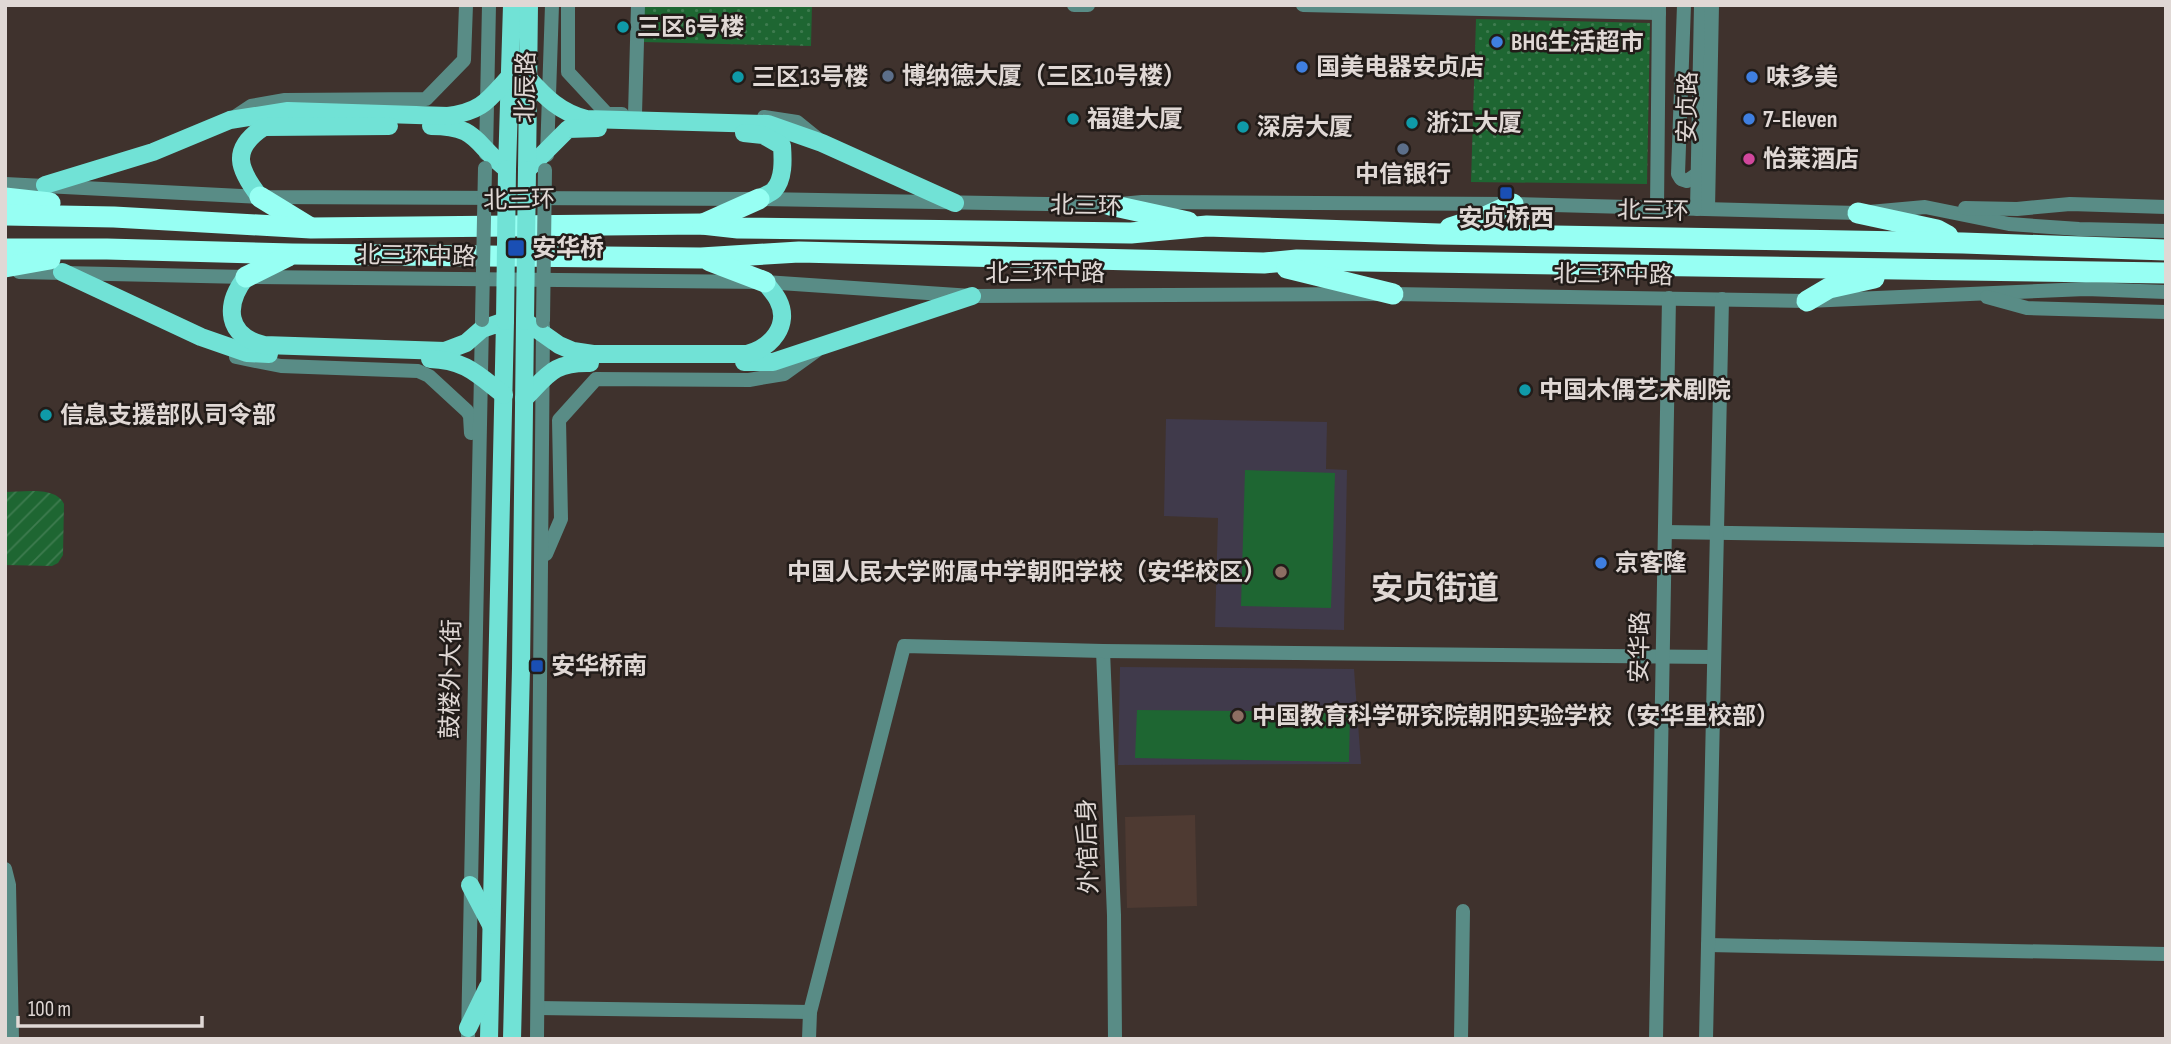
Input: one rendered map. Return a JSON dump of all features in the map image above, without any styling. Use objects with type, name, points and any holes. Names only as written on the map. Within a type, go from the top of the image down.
[{"type":"highway","points":[[260,197],[311,228]]},
{"type":"highway","points":[[5,198],[74,205],[114,217]]},
{"type":"highway","points":[[702,224],[759,198]]},
{"type":"highway","points":[[1439,234],[1513,204]]},
{"type":"highway","points":[[1110,205],[1207,226]]},
{"type":"highway","points":[[1858,213],[1937,230],[1963,243]]},
{"type":"highway","name":"北三环","points":[[5,215],[114,217],[311,228],[702,224],[738,228],[1131,233],[1207,226],[1439,234],[1963,243],[2082,238],[2166,250]]},
{"type":"highway","points":[[5,249],[701,258],[799,252],[1264,263],[1297,260],[1909,270],[2086,280],[2166,273]]},
{"type":"highway","points":[[5,267],[107,249]]},
{"type":"highway","points":[[246,277],[292,254]]},
{"type":"highway","points":[[701,258],[765,282]]},
{"type":"highway","points":[[1264,263],[1393,294]]},
{"type":"highway","points":[[1807,300],[1829,288],[1909,270]]},
{"type":"main road","name":"北辰路","points":[[512,5],[527,170]]},
{"type":"main road","name":"北辰路","points":[[507,169],[529,5]]},
{"type":"main road","points":[[46,185],[153,152],[230,120],[288,111],[448,116],[470,113],[519,77],[569,115],[586,119],[768,124],[822,142],[954,203]]},
{"type":"main road","points":[[246,277],[233,298],[232,317],[235,326],[246,339],[264,345],[444,351],[466,343],[482,325],[505,321],[507,169],[486,159],[473,135],[461,128],[302,125],[264,127],[248,137],[242,150],[241,167],[248,182],[260,197]]},
{"type":"main road","points":[[512,1039],[527,170],[568,129],[763,135],[782,146],[784,162],[774,190],[759,198]]},
{"type":"main road","points":[[62,272],[201,337],[247,353],[445,360],[474,370],[503,395]]},
{"type":"main road","points":[[525,321],[543,327],[559,345],[573,351],[593,354],[747,354],[762,351],[779,331],[779,302],[765,282]]},
{"type":"main road","points":[[524,399],[552,370],[570,362],[773,362],[972,296]]},
{"type":"main road","name":"鼓楼外大街","points":[[489,1039],[505,321]]},
{"type":"main road","points":[[470,885],[492,928]]},
{"type":"main road","points":[[468,1033],[491,981]]},
{"type":"street","points":[[230,120],[251,106],[285,100],[426,99],[464,60],[466,5]]},
{"type":"street","name":"北辰路","points":[[486,159],[489,5]]},
{"type":"street","name":"北辰路","points":[[543,327],[545,170],[550,103],[552,5]]},
{"type":"street","points":[[568,5],[568,72],[607,114],[760,117],[797,122],[822,142]]},
{"type":"street","points":[[635,114],[638,5]]},
{"type":"street","points":[[1073,5],[1088,5]]},
{"type":"street","points":[[1303,5],[1659,9]]},
{"type":"street","name":"安贞路","points":[[1684,5],[1678,165],[1681,179],[1688,181],[1697,174]]},
{"type":"street","name":"安贞路","points":[[1700,5],[1697,174],[1703,209]]},
{"type":"street","name":"安贞路","points":[[1703,209],[1712,5]]},
{"type":"street","name":"安贞路","points":[[1657,208],[1659,9]]},
{"type":"street","points":[[1658,110],[1678,150]]},
{"type":"street","points":[[482,325],[486,159]]},
{"type":"street","points":[[5,184],[260,197],[759,198],[1110,205],[1142,202],[1513,204],[1858,213],[1925,207],[2017,209],[2070,204],[2166,206]]},
{"type":"street","points":[[1925,207],[2082,238],[2166,231]]},
{"type":"street","name":"北三环中路","points":[[5,272],[765,282],[972,296],[1393,294],[1807,300],[1972,293],[2086,280],[2166,292]]},
{"type":"street","points":[[1972,293],[2027,308],[2166,312]]},
{"type":"street","name":"安华路","points":[[1656,1039],[1669,298]]},
{"type":"street","points":[[1706,1039],[1722,299]]},
{"type":"street","name":"鼓楼外大街","points":[[468,1033],[482,325]]},
{"type":"street","points":[[537,1039],[543,327]]},
{"type":"street","points":[[201,337],[228,353],[258,363],[418,371],[429,376],[470,416],[470,526],[478,558]]},
{"type":"street","points":[[543,562],[561,519],[559,419],[596,379],[749,380],[784,374],[826,343]]},
{"type":"street","points":[[1665,531],[2166,540]]},
{"type":"street","points":[[808,1039],[810,1012],[904,646],[1102,651],[1714,657]]},
{"type":"street","name":"外馆后身","points":[[1102,651],[1114,915],[1115,1039]]},
{"type":"street","points":[[5,869],[9,885],[12,1039]]},
{"type":"street","points":[[1461,1039],[1463,911]]},
{"type":"street","points":[[1708,945],[2166,954]]},
{"type":"street","points":[[538,1008],[810,1012]]},
{"type":"shaded area","name":"中国人民大学附属中学朝阳学校（安华校区）","points":[[1166,419],[1327,422],[1326,469],[1347,470],[1344,630],[1215,627],[1218,518],[1164,516]]},
{"type":"shaded area","name":"中国教育科学研究院朝阳实验学校（安华里校部）","points":[[1120,667],[1354,669],[1361,764],[1118,765]]},
{"type":"shaded area","points":[[1195,815],[1197,906],[1127,908],[1125,817]]},
{"type":"green space","points":[[643,5],[812,5],[811,46],[643,42]]},
{"type":"green space","points":[[1476,19],[1650,23],[1647,184],[1471,182]]},
{"type":"green space","points":[[1245,470],[1335,473],[1331,608],[1241,606]]},
{"type":"green space","points":[[38,491],[60,498],[64,504],[63,555],[58,563],[52,566],[5,565],[5,492]]},
{"type":"green space","points":[[1137,710],[1350,712],[1349,762],[1135,758]]},
{"type":"place","name":"三区6号楼","points":[[623,27]]},
{"type":"place","name":"BHG生活超市","points":[[1497,42]]},
{"type":"place","name":"国美电器安贞店","points":[[1302,67]]},
{"type":"place","name":"博纳德大厦（三区10号楼）","points":[[888,76]]},
{"type":"place","name":"三区13号楼","points":[[738,77]]},
{"type":"place","name":"味多美","points":[[1752,77]]},
{"type":"place","name":"福建大厦","points":[[1073,119]]},
{"type":"place","name":"7-Eleven","points":[[1749,119]]},
{"type":"place","name":"浙江大厦","points":[[1412,123]]},
{"type":"place","name":"深房大厦","points":[[1243,127]]},
{"type":"place","name":"中信银行","points":[[1403,149]]},
{"type":"place","name":"怡莱酒店","points":[[1749,159]]},
{"type":"place","name":"安贞桥西","points":[[1506,193]]},
{"type":"place","name":"安华桥","points":[[516,248]]},
{"type":"place","name":"中国木偶艺术剧院","points":[[1525,390]]},
{"type":"place","name":"信息支援部队司令部","points":[[46,415]]},
{"type":"place","name":"京客隆","points":[[1601,563]]},
{"type":"place","name":"中国人民大学附属中学朝阳学校（安华校区）","points":[[1281,572]]},
{"type":"place","name":"安华桥南","points":[[537,666]]},
{"type":"place","name":"中国教育科学研究院朝阳实验学校（安华里校部）","points":[[1238,716]]},
{"type":"district","name":"安贞街道","points":[[1435,589]]}]
